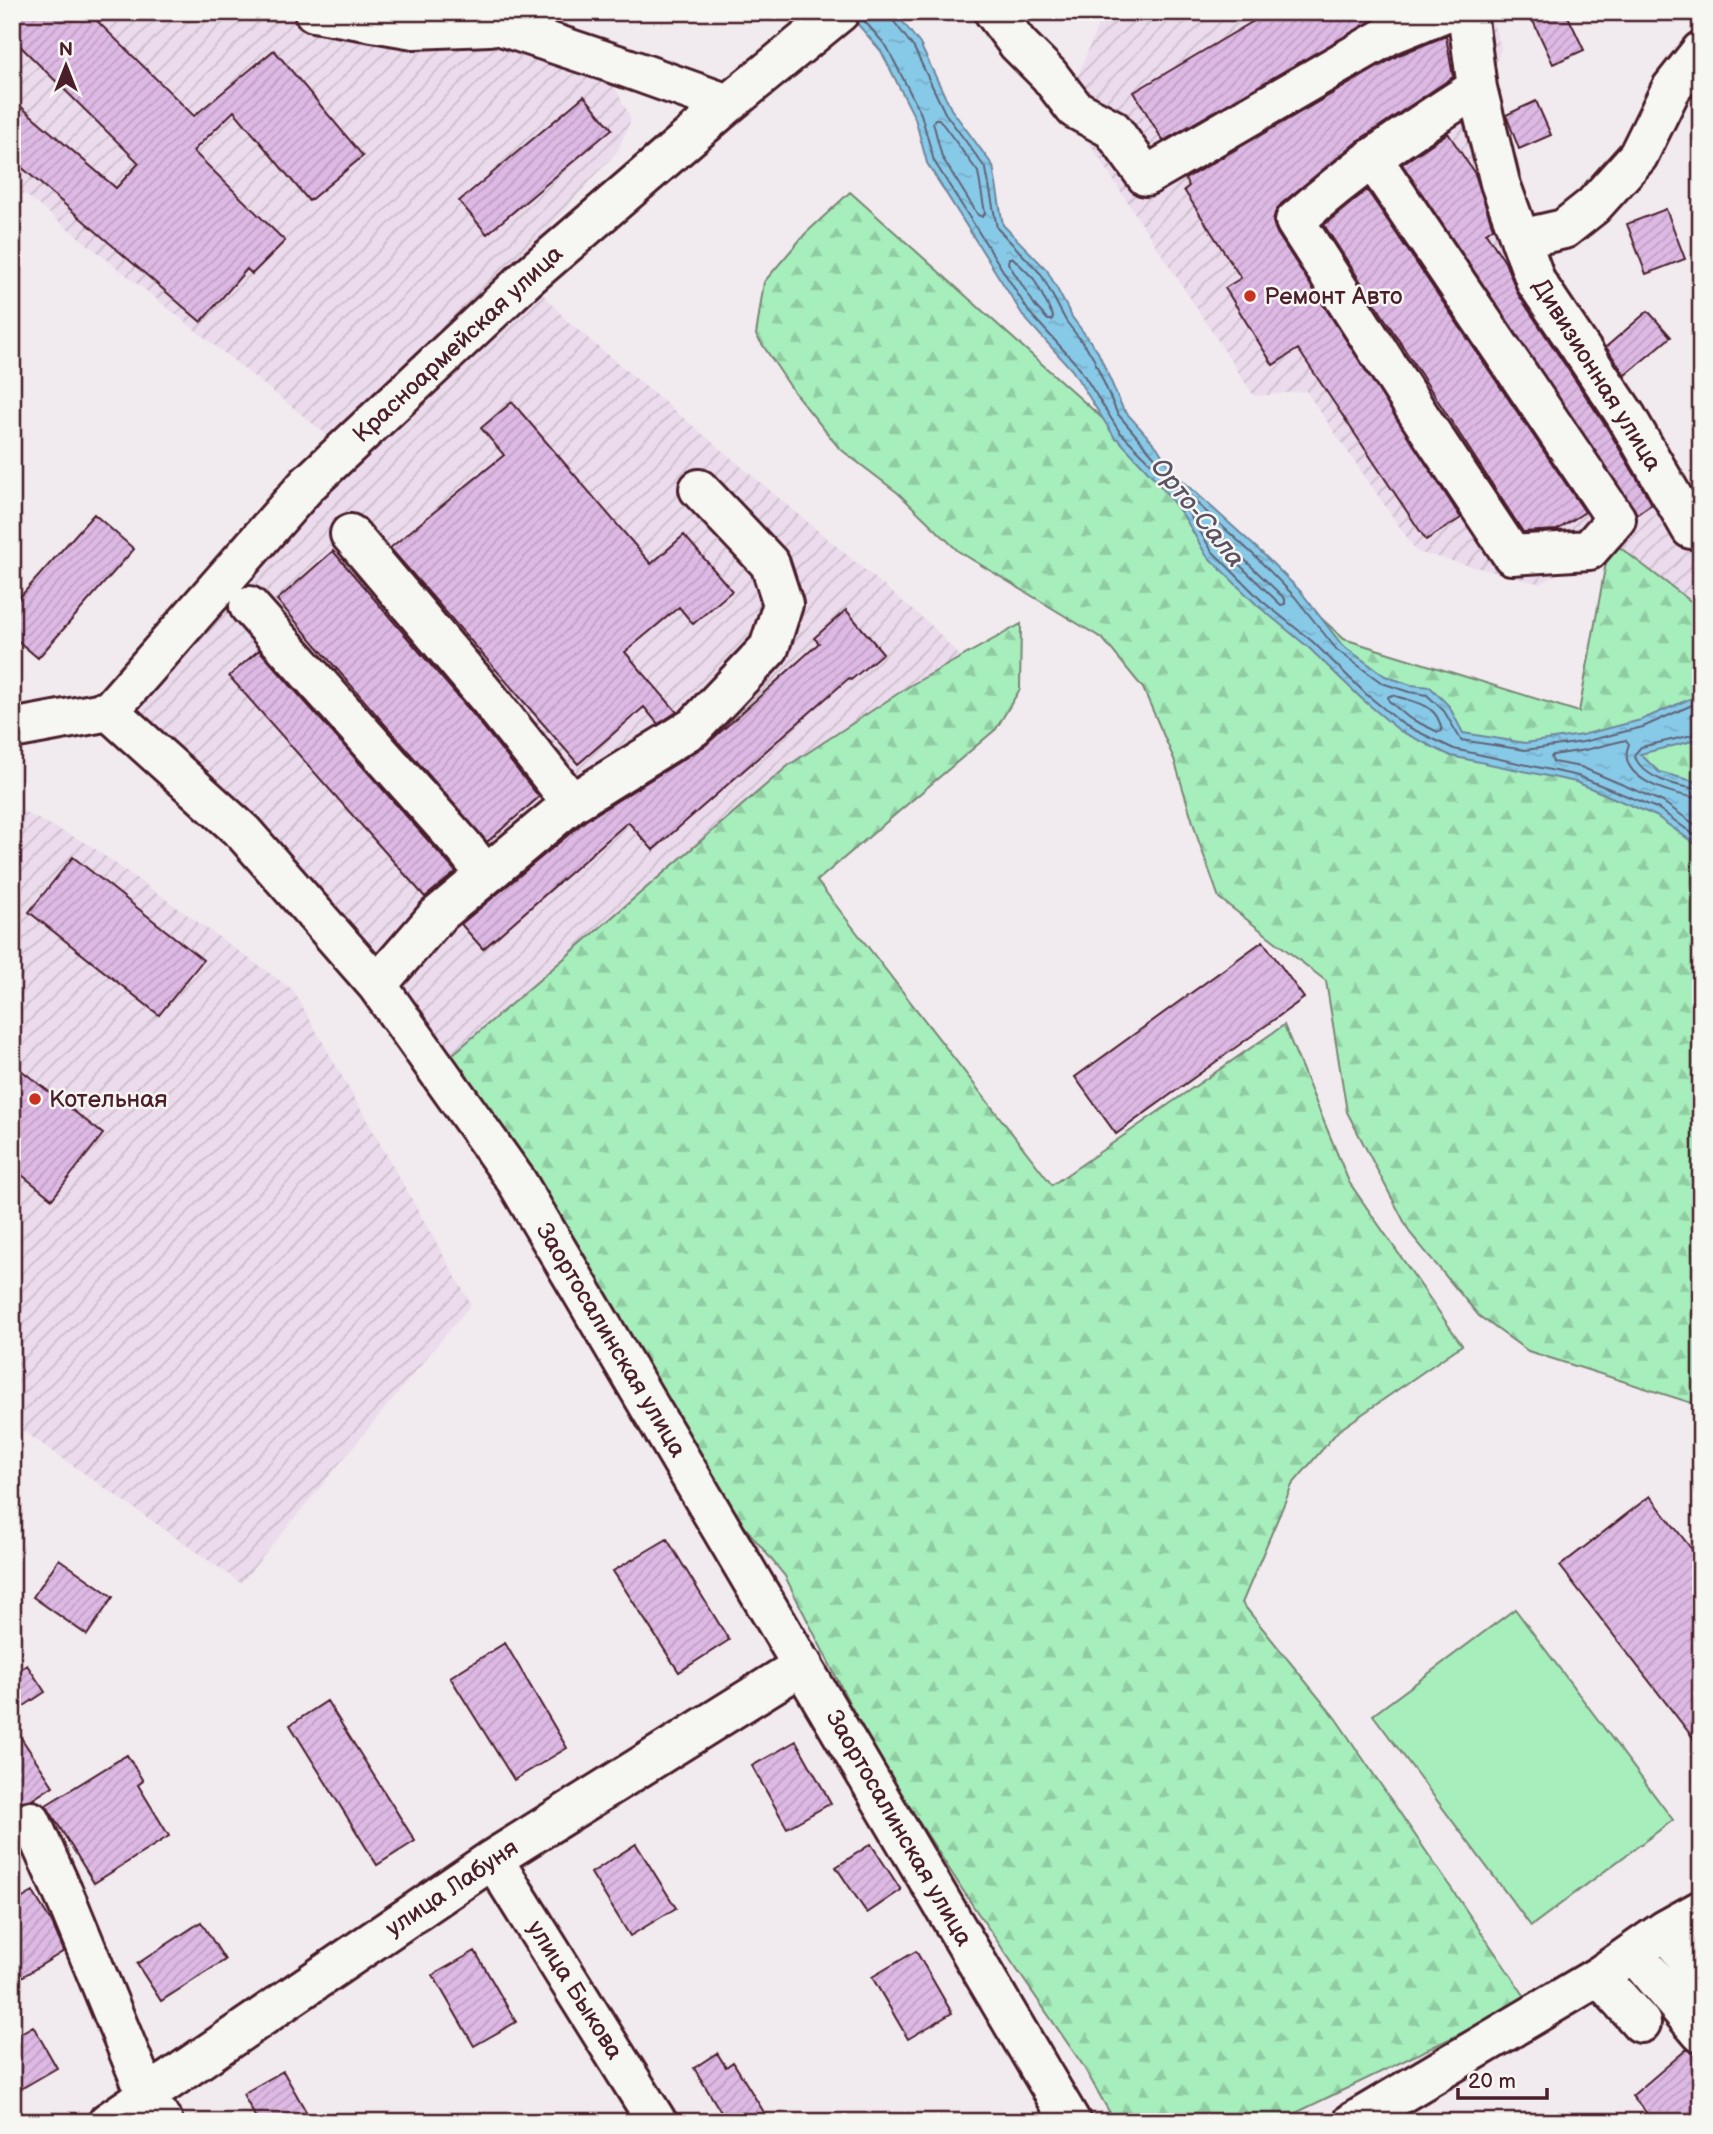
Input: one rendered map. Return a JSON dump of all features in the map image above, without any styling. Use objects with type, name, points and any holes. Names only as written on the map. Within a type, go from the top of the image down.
[{"type":"street","points":[[314,12],[414,30],[496,26]]},
{"type":"street","points":[[459,12],[728,104]]},
{"type":"street","points":[[994,12],[1075,109],[1112,129],[1146,176],[1389,34],[1446,12]]},
{"type":"street","name":"Дивизионная улица","points":[[1467,12],[1477,88],[1500,183],[1536,282],[1626,416],[1690,529]]},
{"type":"street","name":"Красноармейская улица","points":[[109,711],[317,475],[528,277],[728,104],[827,23]]},
{"type":"street","points":[[1520,239],[1564,229],[1593,206],[1639,156],[1671,89],[1701,51]]},
{"type":"street","points":[[1372,158],[1616,519],[1589,550],[1512,555],[1295,221],[1341,180],[1421,123],[1477,88]]},
{"type":"street","points":[[377,985],[437,916],[572,803],[694,727],[769,648],[783,604],[770,564],[699,489]]},
{"type":"street","points":[[350,534],[489,699],[572,803]]},
{"type":"street","points":[[249,606],[486,875]]},
{"type":"street","points":[[12,729],[109,711]]},
{"type":"street","name":"Заортосалинская улица","points":[[109,711],[243,832],[377,985],[517,1182],[1071,2122]]},
{"type":"street","name":"улица Лабуня","points":[[108,2122],[155,2109],[493,1858],[803,1665]]},
{"type":"street","points":[[31,1821],[155,2109]]},
{"type":"street","name":"улица Быкова","points":[[493,1858],[657,2122]]},
{"type":"street","points":[[1353,2122],[1599,1976],[1665,1930],[1701,1910]]},
{"type":"street","points":[[1665,1930],[1701,1976]]},
{"type":"street","points":[[1633,1953],[1701,2033]]},
{"type":"street","points":[[1599,1976],[1641,2023]]},
{"type":"shaded area","points":[[12,12],[270,12],[411,37],[487,33],[607,72],[631,119],[618,150],[516,264],[331,438],[12,184]]},
{"type":"shaded area","points":[[1103,12],[1489,12],[1501,47],[1490,84],[1522,206],[1577,319],[1701,520],[1701,594],[1686,598],[1610,540],[1541,584],[1417,552],[1306,391],[1254,396],[1058,95],[1075,83]]},
{"type":"shaded area","points":[[528,277],[566,320],[932,626],[961,657],[852,724],[439,1067],[109,711]]},
{"type":"shaded area","points":[[12,806],[88,844],[293,990],[471,1304],[241,1583],[12,1423]]},
{"type":"green space","points":[[850,192],[1344,639],[1579,712],[1610,540],[1701,609],[1701,1406],[1528,1351],[1479,1316],[1410,1233],[1347,1112],[1326,981],[1219,898],[1174,759],[1143,688],[1103,639],[958,551],[898,493],[839,448],[794,392],[756,335],[764,282],[805,234]]},
{"type":"green space","points":[[1021,624],[1020,689],[996,729],[817,881],[1052,1185],[1284,1025],[1349,1182],[1462,1345],[1338,1431],[1292,1485],[1242,1603],[1336,1719],[1528,2001],[1277,2122],[1115,2122],[1082,2064],[973,1906],[874,1752],[785,1576],[667,1432],[438,1067],[789,765],[911,685]]},
{"type":"green space","points":[[1515,1609],[1673,1820],[1531,1926],[1373,1715]]},
{"type":"water","name":"Орто-Сала","points":[[847,12],[895,12],[920,44],[951,109],[993,166],[1003,225],[1047,270],[1072,317],[1098,352],[1123,409],[1157,447],[1172,471],[1301,592],[1342,645],[1385,676],[1411,685],[1430,687],[1449,706],[1463,733],[1525,743],[1582,735],[1641,720],[1701,694],[1701,739],[1640,754],[1659,772],[1701,783],[1701,848],[1656,816],[1576,782],[1451,756],[1400,731],[1308,647],[1258,606],[1206,555],[1185,518],[1156,480],[1115,438],[1072,370],[1024,317],[927,163],[915,118],[881,51]]},
{"type":"building","points":[[12,12],[88,12],[194,116],[274,50],[363,156],[309,201],[234,111],[193,151],[285,241],[252,274],[247,269],[201,322],[12,159],[12,99],[116,188],[139,163],[12,38]]},
{"type":"building","points":[[1269,12],[1387,12],[1163,141],[1134,92]]},
{"type":"building","points":[[1546,12],[1566,12],[1584,50],[1553,64],[1532,19]]},
{"type":"building","points":[[1446,36],[1453,77],[1359,140],[1281,204],[1273,222],[1277,233],[1461,518],[1426,540],[1298,349],[1273,365],[1225,288],[1241,278],[1184,190],[1189,186],[1185,179],[1399,55]]},
{"type":"building","points":[[584,96],[612,129],[487,234],[459,201]]},
{"type":"building","points":[[1536,101],[1551,135],[1519,149],[1506,115]]},
{"type":"building","points":[[1448,133],[1475,174],[1493,228],[1486,233],[1505,262],[1518,294],[1607,428],[1652,504],[1637,514],[1402,164]]},
{"type":"building","points":[[1367,190],[1585,512],[1557,530],[1523,532],[1324,225]]},
{"type":"building","points":[[1666,209],[1685,259],[1646,274],[1627,224]]},
{"type":"building","points":[[1648,311],[1671,337],[1625,375],[1606,347]]},
{"type":"building","points":[[512,402],[651,564],[684,535],[732,591],[693,624],[679,607],[625,652],[677,712],[658,724],[644,707],[578,764],[390,548],[504,455],[481,428]]},
{"type":"building","points":[[94,514],[134,549],[38,658],[12,636],[12,606]]},
{"type":"building","points":[[333,551],[472,713],[539,797],[487,842],[277,600]]},
{"type":"building","points":[[846,610],[883,653],[851,680],[849,678],[653,850],[628,822],[483,949],[461,924],[585,821],[706,745],[819,643],[814,638]]},
{"type":"building","points":[[259,650],[456,872],[425,897],[229,676]]},
{"type":"building","points":[[73,857],[203,960],[159,1015],[29,912]]},
{"type":"building","points":[[1263,941],[1304,998],[1116,1134],[1075,1077]]},
{"type":"building","name":"Котельная","points":[[12,1063],[103,1134],[52,1199],[12,1167]]},
{"type":"building","points":[[1650,1496],[1701,1561],[1701,1748],[1560,1566]]},
{"type":"building","points":[[667,1539],[729,1640],[679,1672],[613,1571]]},
{"type":"building","points":[[59,1559],[113,1597],[87,1635],[33,1597]]},
{"type":"building","points":[[505,1643],[567,1748],[514,1780],[450,1677]]},
{"type":"building","points":[[27,1665],[45,1692],[12,1714],[12,1675]]},
{"type":"building","points":[[327,1701],[415,1841],[377,1865],[290,1725]]},
{"type":"building","points":[[12,1724],[53,1786],[33,1799],[22,1801],[12,1811]]},
{"type":"building","points":[[796,1741],[831,1803],[787,1828],[752,1766]]},
{"type":"building","points":[[127,1755],[143,1781],[138,1785],[169,1836],[94,1883],[46,1805]]},
{"type":"building","points":[[636,1844],[676,1908],[630,1936],[591,1873]]},
{"type":"building","points":[[871,1844],[901,1890],[867,1913],[836,1867]]},
{"type":"building","points":[[33,1892],[52,1923],[64,1951],[12,1983],[12,1904]]},
{"type":"building","points":[[201,1922],[225,1960],[161,2001],[137,1964]]},
{"type":"building","points":[[475,1951],[516,2022],[474,2046],[433,1975]]},
{"type":"building","points":[[916,1951],[952,2013],[908,2039],[872,1977]]},
{"type":"building","points":[[33,2026],[57,2068],[12,2094],[12,2038]]},
{"type":"building","points":[[1687,2049],[1701,2058],[1701,2122],[1654,2122],[1632,2096]]},
{"type":"building","points":[[717,2053],[726,2067],[733,2062],[770,2122],[727,2122],[694,2068]]},
{"type":"building","points":[[283,2071],[312,2122],[258,2122],[243,2094]]},
{"type":"place","name":"Ремонт Авто","points":[[1250,296]]},
{"type":"place","name":"Котельная","points":[[35,1099]]}]
